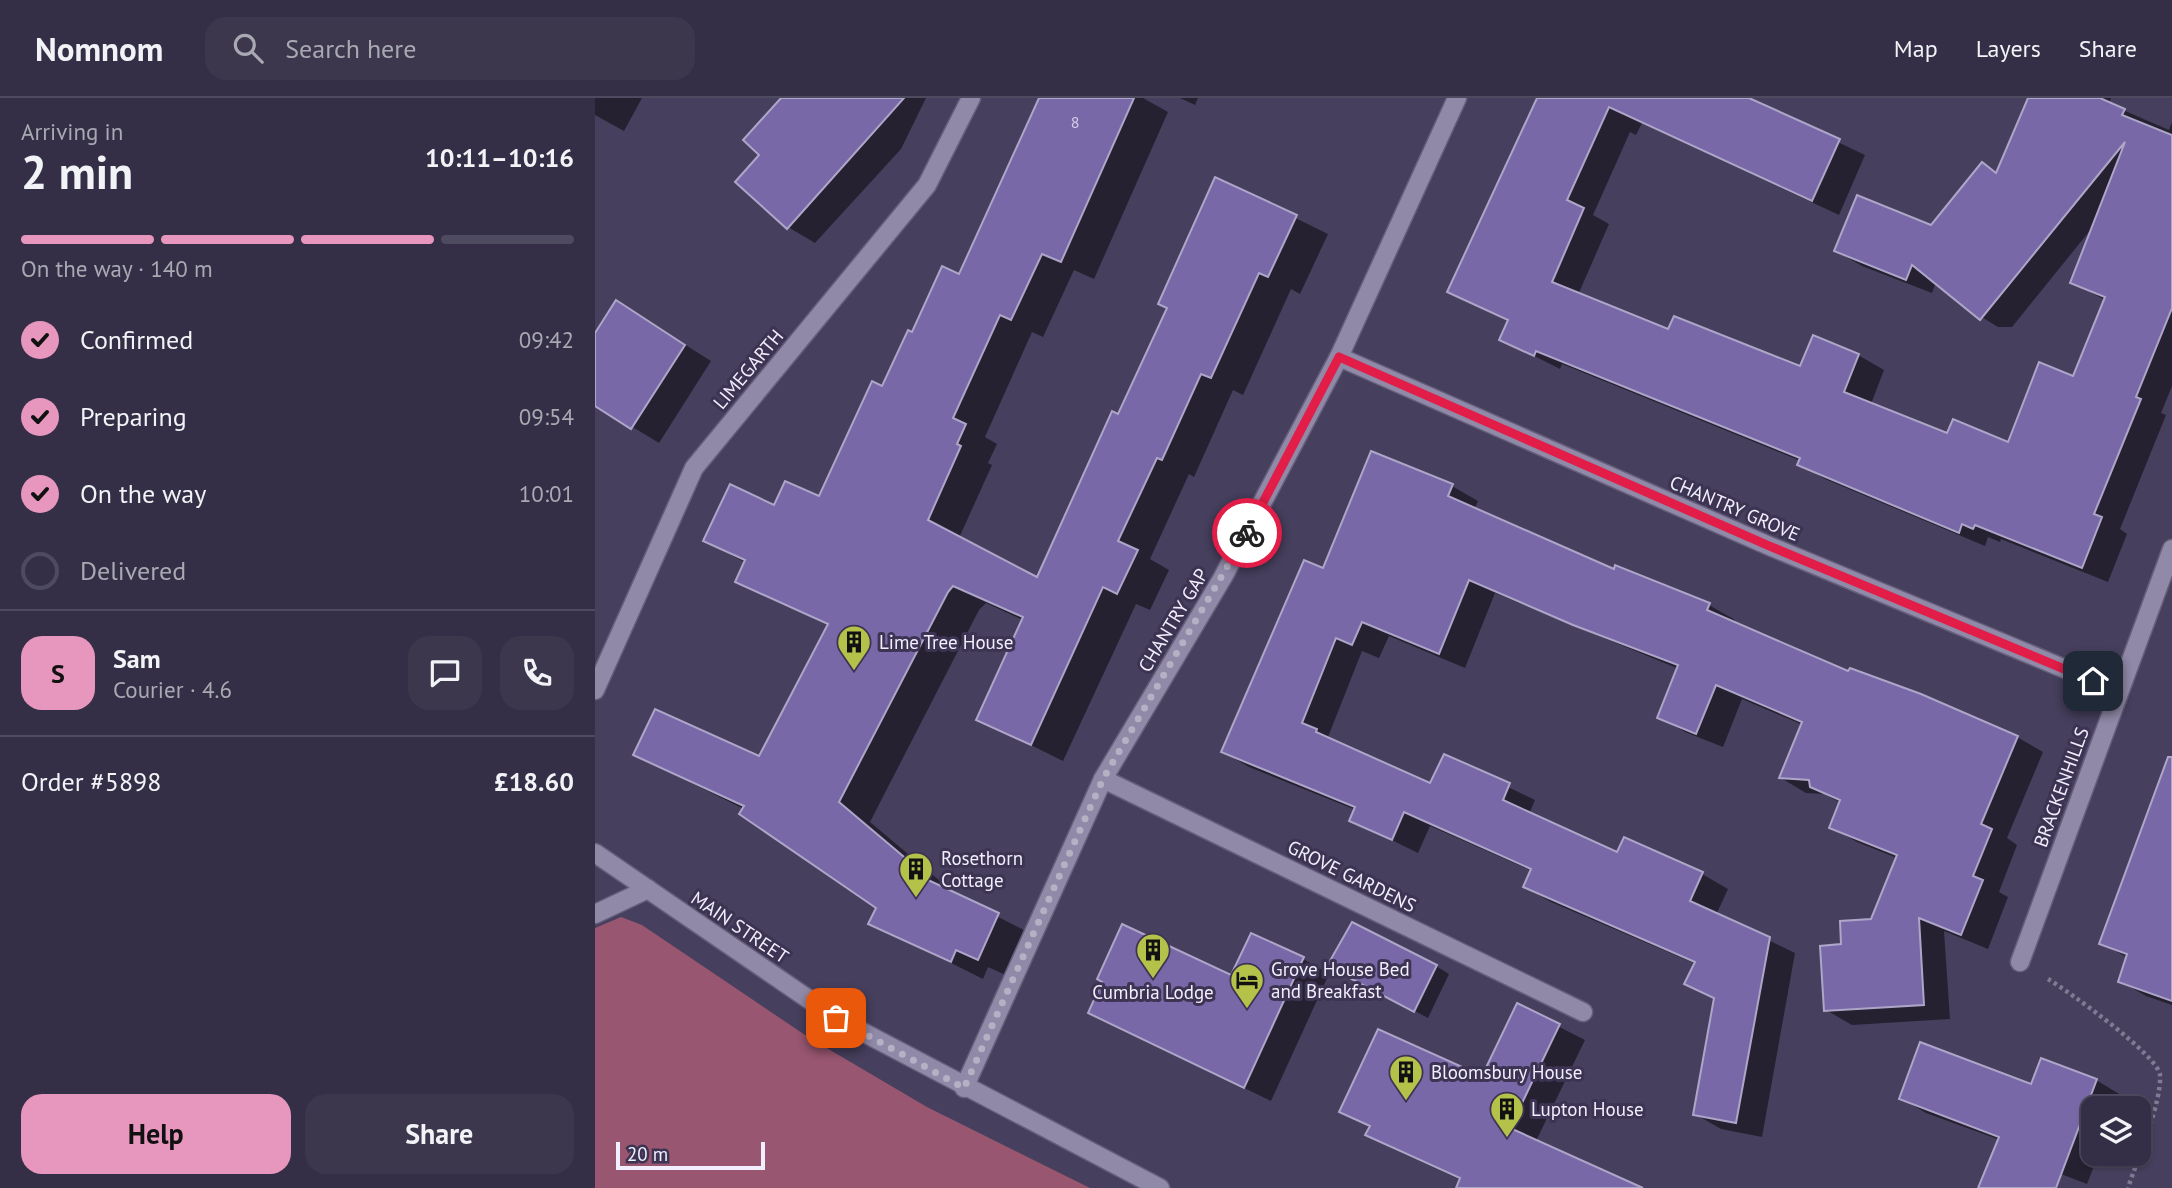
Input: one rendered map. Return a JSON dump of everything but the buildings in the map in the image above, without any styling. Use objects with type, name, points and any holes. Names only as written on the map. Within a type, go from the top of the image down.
[{"type":"street","name":"LIMEGARTH","points":[[595,690],[694,468],[927,185],[971,98]]},
{"type":"street","name":"CHANTRY GAP","points":[[964,1088],[1103,779],[1223,578],[1339,357],[1457,98]]},
{"type":"street","name":"CHANTRY GROVE","points":[[1339,357],[1767,545],[2118,691]]},
{"type":"street","name":"BRACKENHILLS","points":[[2020,962],[2172,549]]},
{"type":"street","name":"GROVE GARDENS","points":[[1103,779],[1583,1012]]},
{"type":"street","name":"MAIN STREET","points":[[595,853],[836,1018],[964,1088],[1160,1188]]},
{"type":"street","points":[[595,914],[648,890]]},
{"type":"path","points":[[2020,962],[2070,992],[2148,1056],[2160,1071],[2160,1089],[2128,1188]]},
{"type":"shaded area","points":[[621,917],[642,925],[808,1037],[927,1107],[1090,1188],[595,1188],[595,928]]},
{"type":"way so far","points":[[836,1018],[964,1088],[1103,779],[1247,533]]},
{"type":"place","name":"Lime Tree House","points":[[854,672]]},
{"type":"place","name":"Rosethorn Cottage","points":[[916,899]]},
{"type":"place","name":"Cumbria Lodge","points":[[1153,980]]},
{"type":"place","name":"Grove House Bed and Breakfast","points":[[1247,1010]]},
{"type":"place","name":"Bloomsbury House","points":[[1406,1102]]},
{"type":"place","name":"Lupton House","points":[[1507,1139]]},
{"type":"route","points":[[1247,533],[1339,357],[1767,545],[2093,681]]}]
